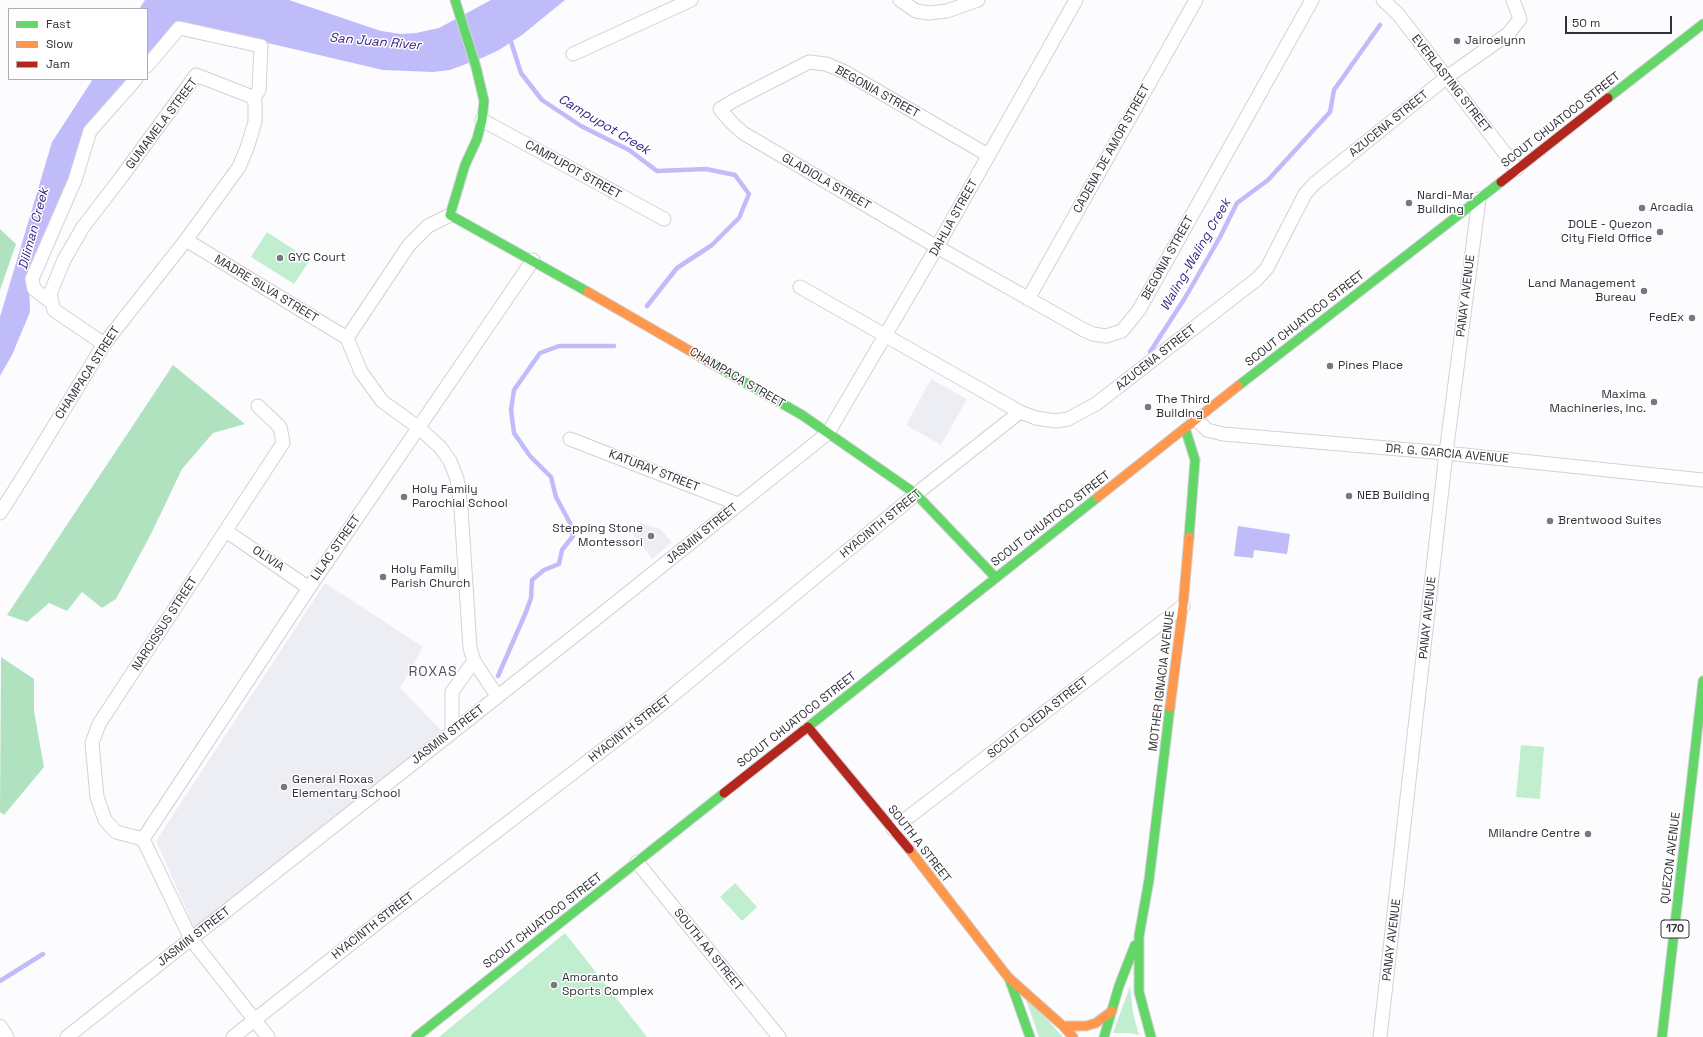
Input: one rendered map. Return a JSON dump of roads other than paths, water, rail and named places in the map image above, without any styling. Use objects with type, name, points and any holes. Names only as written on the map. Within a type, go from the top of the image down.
[{"type":"street","points":[[455,0],[476,67],[484,101],[478,139],[465,165],[450,215],[428,226],[409,245],[347,338],[361,372],[382,401],[419,428],[440,447],[450,461],[457,480],[461,508],[470,648],[474,661],[497,696]]},
{"type":"street","points":[[573,54],[690,0]]},
{"type":"street","points":[[900,0],[916,11],[929,13],[947,11],[978,0]]},
{"type":"street","name":"DAHLIA STREET","points":[[828,433],[937,247],[1076,0]]},
{"type":"street","name":"CADENA DE AMOR STREET","points":[[1028,299],[1196,0]]},
{"type":"street","name":"BEGONIA STREET","points":[[937,247],[1093,334],[1106,336],[1122,331],[1140,310],[1312,0]]},
{"type":"street","name":"EVERLASTING STREET","points":[[1383,0],[1398,14],[1517,169]]},
{"type":"street","name":"AZUCENA STREET","points":[[800,287],[1020,412],[1036,418],[1056,421],[1068,419],[1096,404],[1257,280],[1267,268],[1304,194],[1314,184],[1447,77],[1508,34],[1516,26],[1520,19],[1513,0]]},
{"type":"street","name":"SCOUT CHUATOCO STREET","points":[[416,1037],[1196,419],[1703,24]]},
{"type":"street","points":[[148,65],[179,28],[261,46],[259,90],[254,98],[256,104],[255,122],[247,148],[238,167],[186,240]]},
{"type":"street","name":"BEGONIA STREET","points":[[720,109],[753,90],[809,62],[826,64],[845,72],[988,155]]},
{"type":"street","name":"GUMAMELA STREET","points":[[51,302],[50,294],[60,269],[83,227],[196,74],[254,98]]},
{"type":"street","points":[[104,344],[54,310],[51,302],[34,289],[32,279],[74,180],[90,131],[135,80]]},
{"type":"street","name":"GLADIOLA STREET","points":[[720,109],[732,124],[743,133],[937,247]]},
{"type":"street","name":"CAMPUPOT STREET","points":[[482,120],[664,219]]},
{"type":"street","name":"PANAY AVENUE","points":[[1380,1037],[1446,453],[1479,199]]},
{"type":"street","name":"CHAMPACA STREET","points":[[450,215],[533,260],[802,416],[828,433],[916,494],[996,578]]},
{"type":"street","name":"MADRE SILVA STREET","points":[[186,240],[347,338]]},
{"type":"street","name":"CHAMPACA STREET","points":[[0,513],[24,477],[104,344],[186,240]]},
{"type":"street","name":"LILAC STREET","points":[[143,839],[310,588],[533,260]]},
{"type":"street","name":"NARCISSUS STREET","points":[[143,839],[116,832],[105,820],[97,797],[92,743],[99,724],[283,443],[280,427],[258,406]]},
{"type":"street","name":"HYACINTH STREET","points":[[233,1037],[377,922],[651,713],[916,494],[1020,412]]},
{"type":"street","name":"DR. G. GARCIA AVENUE","points":[[1196,419],[1207,430],[1223,434],[1446,453],[1703,480]]},
{"type":"street","name":"MOTHER IGNACIA AVENUE","points":[[1151,1037],[1139,992],[1139,936],[1149,880],[1183,606],[1195,460],[1185,428]]},
{"type":"street","name":"JASMIN STREET","points":[[68,1037],[828,433]]},
{"type":"street","name":"KATURAY STREET","points":[[570,438],[738,504]]},
{"type":"street","name":"OLIVIA","points":[[226,531],[310,588]]},
{"type":"street","name":"SCOUT OJEDA STREET","points":[[893,829],[1183,606]]},
{"type":"street","points":[[452,732],[452,692],[474,661]]},
{"type":"street","name":"QUEZON AVENUE","points":[[1662,1037],[1703,681]]},
{"type":"street","name":"SOUTH A STREET","points":[[808,727],[893,829],[1008,977],[1063,1026],[1073,1037]]},
{"type":"street","points":[[143,839],[191,938],[268,1037]]},
{"type":"street","name":"SOUTH AA STREET","points":[[637,862],[779,1037]]},
{"type":"street","name":"MOTHER IGNACIA AVENUE","points":[[1104,1037],[1119,986],[1139,936]]},
{"type":"street","name":"SOUTH A STREET","points":[[1008,977],[1030,1037]]},
{"type":"street","points":[[1063,1026],[1086,1026],[1096,1023],[1112,1011]]},
{"type":"street","points":[[0,1026],[7,1037]]},
{"type":"water","name":"San Juan River","points":[[145,0],[289,0],[381,31],[401,34],[416,33],[439,28],[491,0],[565,0],[522,35],[499,50],[450,70],[433,72],[383,70],[178,22],[148,58],[148,8],[140,8]]},
{"type":"water","name":"Diliman Creek","points":[[92,80],[130,80],[88,130],[29,279],[30,312],[12,355],[0,376],[0,317],[52,142]]},
{"type":"water","points":[[1238,526],[1290,534],[1287,554],[1254,550],[1253,558],[1234,556]]},
{"type":"waterway","name":"Waling-Waling Creek","points":[[1150,352],[1185,298],[1220,237],[1237,203],[1268,180],[1330,112],[1334,90],[1380,25]]},
{"type":"waterway","name":"Campupot Creek","points":[[507,38],[511,42],[521,73],[542,100],[581,126],[629,150],[657,171],[706,169],[735,175],[749,194],[739,218],[712,245],[677,268],[647,306]]},
{"type":"waterway","name":"Campupot Creek","points":[[498,676],[531,598],[532,580],[544,570],[559,564],[562,550],[573,536],[570,523],[556,497],[551,477],[530,456],[514,433],[511,410],[514,390],[540,353],[559,346],[614,346]]},
{"type":"waterway","points":[[0,981],[43,954]]},
{"type":"place","name":"Jairoelynn","points":[[1457,41]]},
{"type":"place","name":"Nardi-Mar Building","points":[[1409,203]]},
{"type":"place","name":"Arcadia","points":[[1642,208]]},
{"type":"place","name":"DOLE - Quezon City Field Office","points":[[1660,232]]},
{"type":"place","name":"GYC Court","points":[[280,258]]},
{"type":"place","name":"Land Management Bureau","points":[[1644,291]]},
{"type":"place","name":"FedEx","points":[[1692,318]]},
{"type":"place","name":"Pines Place","points":[[1330,366]]},
{"type":"place","name":"Maxima Machineries, Inc.","points":[[1654,402]]},
{"type":"place","name":"The Third Building","points":[[1148,407]]},
{"type":"place","name":"NEB Building","points":[[1349,496]]},
{"type":"place","name":"Holy Family Parochial School","points":[[404,497]]},
{"type":"place","name":"Brentwood Suites","points":[[1550,521]]},
{"type":"place","name":"Stepping Stone Montessori","points":[[651,536]]},
{"type":"place","name":"Holy Family Parish Church","points":[[383,577]]},
{"type":"place","name":"General Roxas Elementary School","points":[[284,787]]},
{"type":"place","name":"Milandre Centre","points":[[1588,834]]},
{"type":"place","name":"Amoranto Sports Complex","points":[[554,985]]},
{"type":"district","name":"ROXAS","points":[[433,672]]}]
